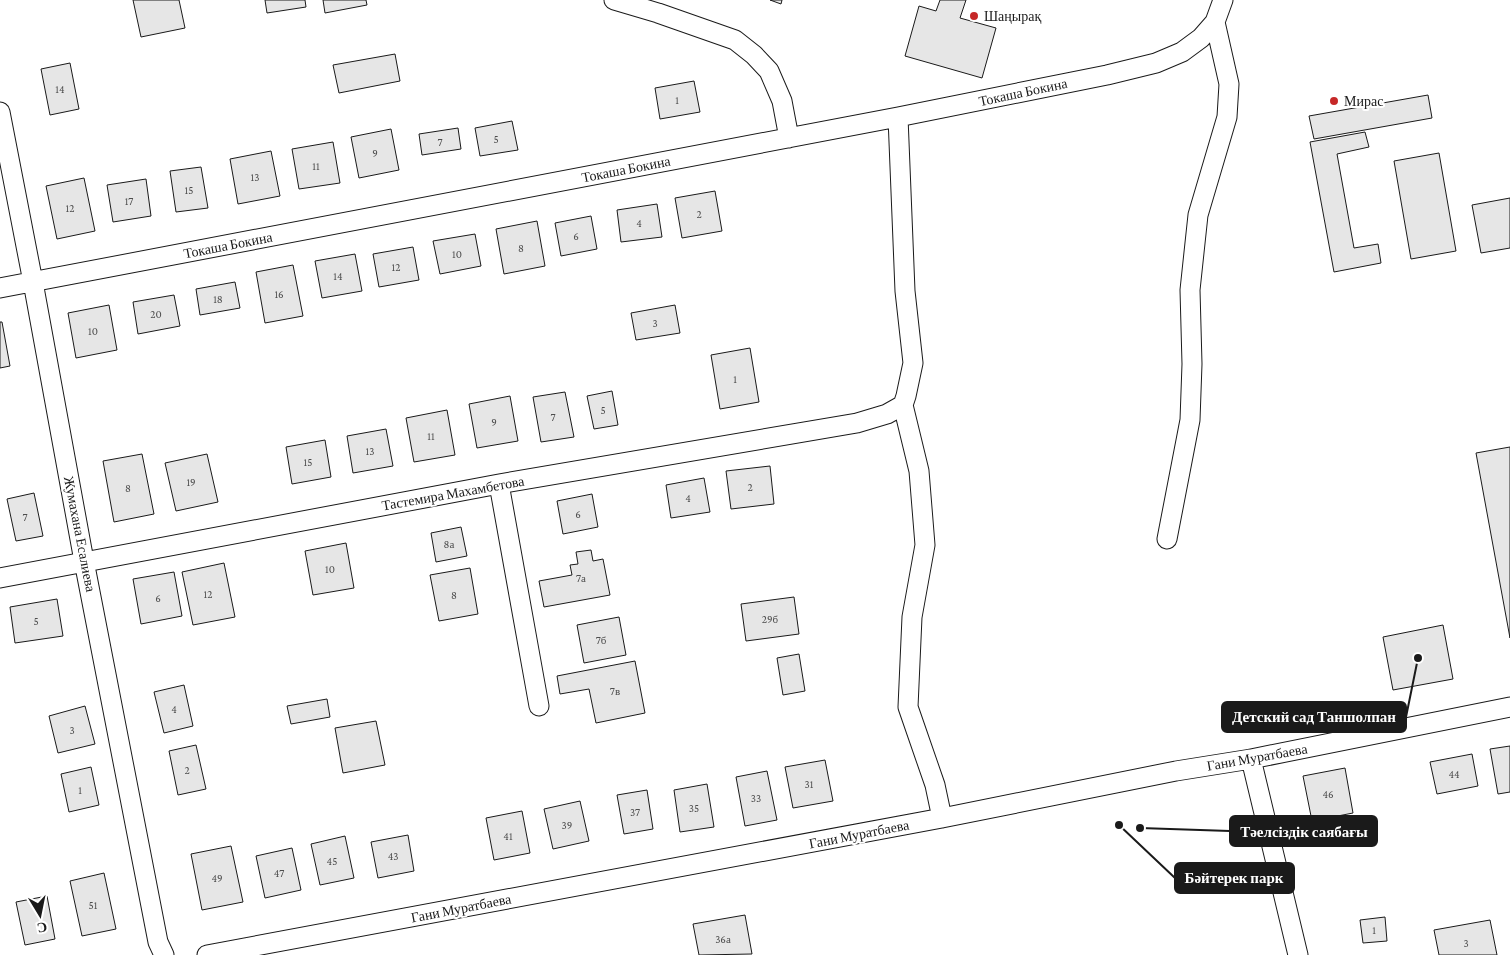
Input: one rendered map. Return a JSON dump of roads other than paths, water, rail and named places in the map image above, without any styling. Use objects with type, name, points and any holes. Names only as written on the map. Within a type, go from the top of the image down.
[{"type":"street","points":[[614,0],[735,40],[754,55],[769,71],[782,101],[789,138]]},
{"type":"street","name":"Токаша Бокина","points":[[0,288],[898,117],[1156,63],[1182,52],[1201,38],[1215,22],[1223,0]]},
{"type":"street","points":[[1167,539],[1190,420],[1192,364],[1190,290],[1198,215],[1227,117],[1229,84],[1215,22]]},
{"type":"street","name":"Жумахана Есалиева","points":[[0,112],[158,942],[164,955]]},
{"type":"street","points":[[898,117],[905,291],[913,363],[903,405],[919,471],[925,545],[912,617],[908,706],[935,785],[942,818]]},
{"type":"street","name":"Тастемира Махамбетова","points":[[0,578],[499,484],[857,423],[887,414],[903,405]]},
{"type":"street","points":[[499,484],[539,706]]},
{"type":"street","name":"Гани Муратбаева","points":[[207,955],[942,818],[1510,707]]},
{"type":"street","points":[[1251,759],[1298,955]]},
{"type":"place","name":"Шаңырақ","points":[[974,16]]},
{"type":"place","name":"Мирас","points":[[1334,101]]},
{"type":"place","name":"Детский сад Таншолпан","points":[[1418,658]]},
{"type":"place","name":"Бәйтерек парк","points":[[1119,825]]},
{"type":"place","name":"Тәелсіздік саябағы","points":[[1140,828]]}]
